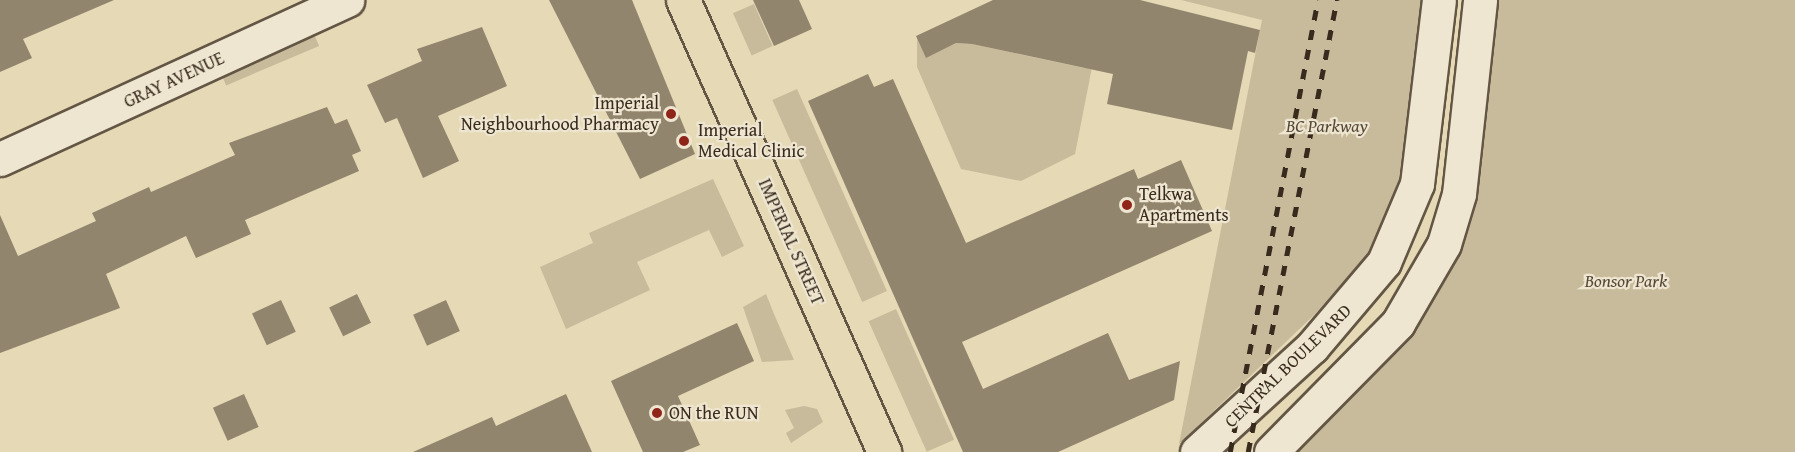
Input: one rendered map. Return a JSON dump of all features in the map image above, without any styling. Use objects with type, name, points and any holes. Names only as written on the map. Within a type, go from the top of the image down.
[{"type":"main road","name":"IMPERIAL STREET","points":[[683,0],[880,451]]},
{"type":"street","name":"GRAY AVENUE","points":[[0,159],[347,0]]},
{"type":"street","name":"CENTRAL BOULEVARD","points":[[1197,452],[1312,347],[1384,262],[1417,184],[1439,0]]},
{"type":"street","points":[[1271,452],[1398,323],[1444,244],[1459,194],[1480,0]]},
{"type":"green space","name":"BC Parkway","points":[[1181,0],[1424,0],[1402,177],[1366,257],[1314,315],[1179,444],[1262,20]]},
{"type":"green space","name":"Bonsor Park","points":[[1494,0],[1795,0],[1795,452],[1296,452],[1407,338],[1461,239],[1481,170]]},
{"type":"green space","points":[[754,4],[773,46],[752,55],[733,13]]},
{"type":"green space","points":[[314,34],[319,46],[226,85],[221,73]]},
{"type":"green space","points":[[917,38],[926,57],[956,43],[972,44],[1084,68],[1095,52],[1075,154],[1021,181],[961,169],[917,67]]},
{"type":"green space","points":[[797,89],[887,291],[862,302],[772,100]]},
{"type":"green space","points":[[713,179],[744,246],[722,257],[709,230],[637,262],[650,290],[566,329],[540,267],[593,243],[589,233]]},
{"type":"green space","points":[[766,294],[794,360],[762,362],[743,307]]},
{"type":"green space","points":[[896,309],[954,440],[927,452],[869,321]]},
{"type":"green space","points":[[804,406],[817,409],[823,422],[791,443],[786,433],[794,428],[785,410]]},
{"type":"building","points":[[0,0],[114,0],[23,39],[32,58],[0,72]]},
{"type":"building","points":[[549,0],[632,0],[695,154],[640,179]]},
{"type":"building","points":[[753,0],[799,0],[812,29],[774,46]]},
{"type":"building","points":[[993,0],[1140,0],[1260,30],[1255,53],[1248,51],[1232,130],[1107,104],[1113,74],[972,44],[956,43],[926,58],[916,36]]},
{"type":"building","points":[[482,27],[507,86],[438,116],[459,161],[423,178],[397,118],[385,123],[367,85],[422,61],[417,49]]},
{"type":"building","name":"Telkwa Apartments","points":[[868,74],[874,87],[893,79],[966,243],[1134,169],[1138,179],[1181,160],[1212,231],[962,342],[983,389],[1108,333],[1129,380],[1180,361],[1174,400],[1058,452],[963,452],[808,101]]},
{"type":"building","points":[[327,107],[335,124],[347,119],[361,151],[352,155],[359,171],[245,220],[251,234],[196,258],[186,236],[106,274],[120,308],[0,353],[0,215],[18,256],[96,221],[92,213],[149,187],[151,192],[235,155],[229,143]]},
{"type":"building","points":[[357,294],[371,323],[343,336],[329,308]]},
{"type":"building","points":[[281,300],[296,332],[267,345],[252,314]]},
{"type":"building","points":[[446,300],[460,331],[427,346],[413,315]]},
{"type":"building","points":[[737,323],[754,361],[678,396],[700,445],[683,452],[643,452],[611,381]]},
{"type":"building","points":[[244,394],[259,427],[228,441],[213,408]]},
{"type":"building","points":[[566,394],[592,452],[413,452],[492,417],[496,426]]},
{"type":"railway","points":[[1230,452],[1318,0]]},
{"type":"railway","points":[[1248,452],[1337,0]]},
{"type":"place","name":"Imperial Neighbourhood Pharmacy","points":[[671,114]]},
{"type":"place","name":"Imperial Medical Clinic","points":[[684,141]]},
{"type":"place","name":"Telkwa Apartments","points":[[1127,205]]},
{"type":"place","name":"ON the RUN","points":[[657,413]]}]
